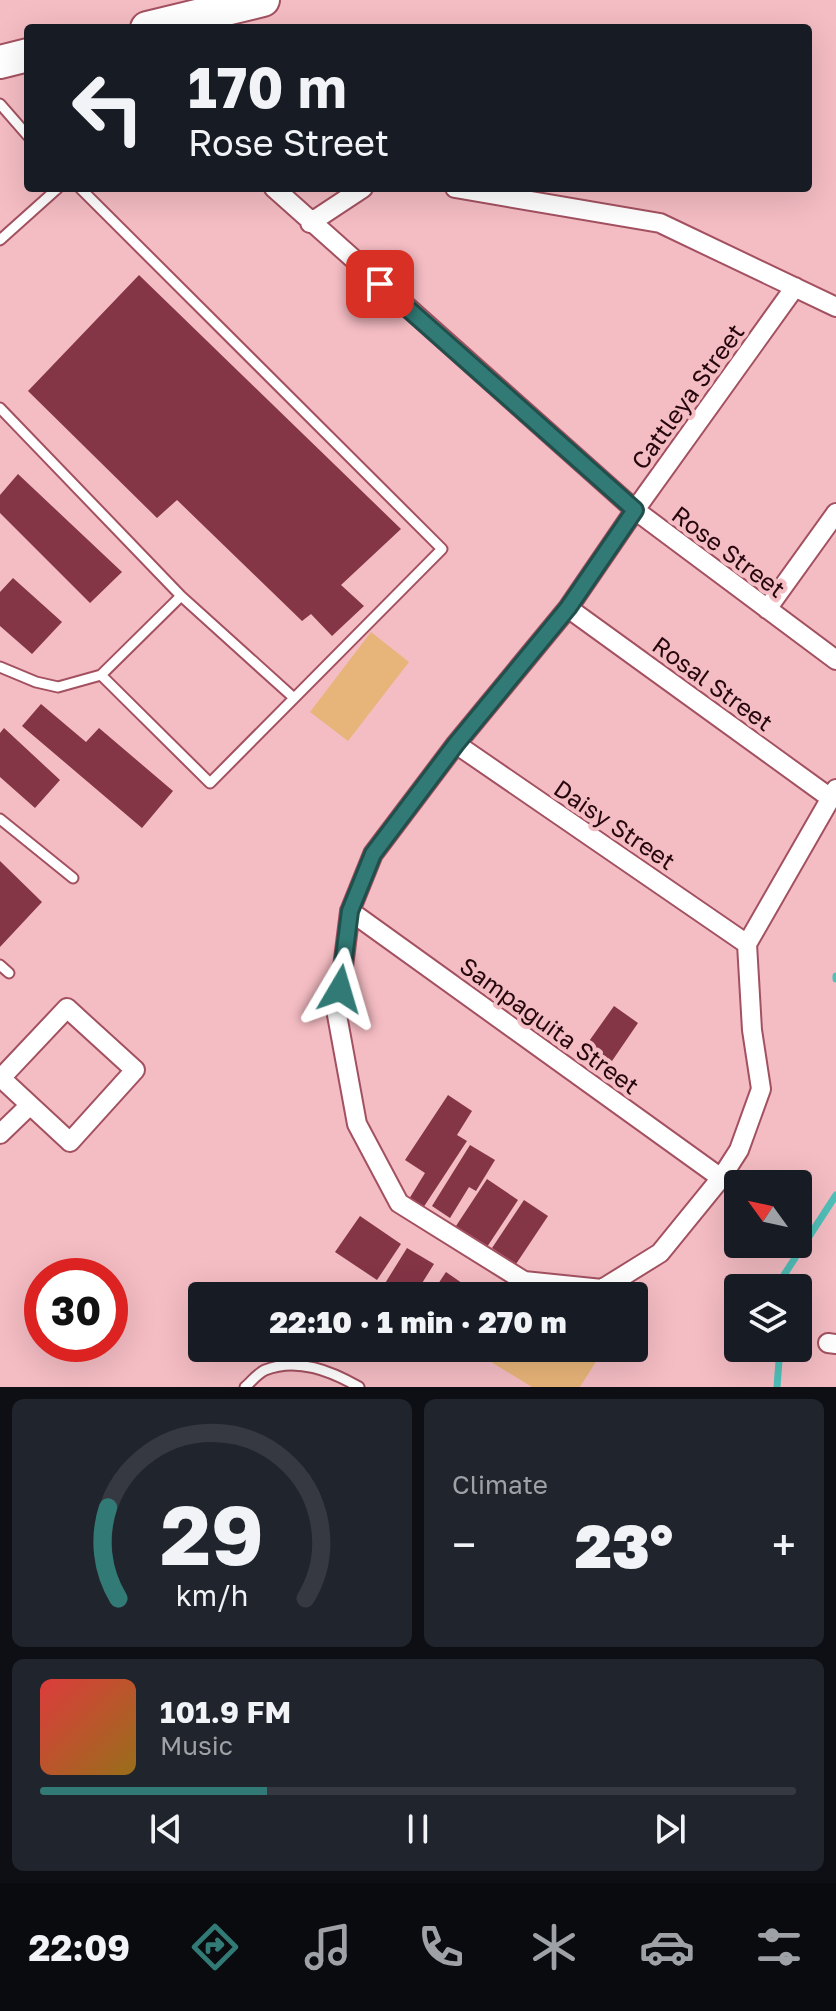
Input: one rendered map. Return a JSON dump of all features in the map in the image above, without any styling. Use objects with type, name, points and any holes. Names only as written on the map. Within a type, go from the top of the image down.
[{"type":"highway","points":[[164,24],[263,0]]},
{"type":"highway","points":[[0,62],[24,56]]},
{"type":"street","name":"Rose Street","points":[[278,192],[635,510],[836,660]]},
{"type":"street","points":[[310,223],[357,192]]},
{"type":"street","points":[[478,192],[660,223],[836,307]]},
{"type":"street","name":"Cattleya Street","points":[[747,944],[752,1030],[761,1089],[739,1150],[721,1178],[660,1253],[602,1289],[524,1281],[399,1203],[357,1124],[337,1015],[350,911],[373,854],[456,744],[568,608],[795,287]]},
{"type":"street","points":[[767,609],[836,513]]},
{"type":"street","name":"Rosal Street","points":[[568,608],[833,793]]},
{"type":"street","name":"Daisy Street","points":[[456,744],[747,944]]},
{"type":"street","points":[[747,944],[833,793]]},
{"type":"street","name":"Sampaguita Street","points":[[350,911],[721,1178]]},
{"type":"street","points":[[67,1008],[135,1070],[70,1142],[30,1105],[1,1078],[67,1008]]},
{"type":"street","points":[[0,1134],[30,1105]]},
{"type":"lane","points":[[0,104],[24,131]]},
{"type":"lane","points":[[0,240],[54,192]]},
{"type":"lane","points":[[84,192],[442,549],[210,783],[101,675]]},
{"type":"lane","points":[[0,408],[181,596],[294,698]]},
{"type":"lane","points":[[0,667],[36,682],[58,687],[101,675],[181,596]]},
{"type":"lane","points":[[0,819],[73,878]]},
{"type":"lane","points":[[0,965],[9,973]]},
{"type":"lane","points":[[245,1387],[264,1370],[300,1363],[343,1377],[359,1387]]},
{"type":"shaded area","points":[[371,632],[409,662],[348,741],[310,712]]},
{"type":"shaded area","points":[[491,1362],[596,1362],[580,1387],[532,1387]]},
{"type":"building","points":[[139,275],[401,529],[341,585],[364,606],[332,636],[311,614],[302,621],[177,500],[157,518],[28,391]]},
{"type":"building","points":[[18,474],[122,572],[90,603],[0,513],[0,495]]},
{"type":"building","points":[[13,578],[62,622],[32,654],[0,626],[0,592]]},
{"type":"building","points":[[41,704],[86,742],[99,728],[173,791],[142,828],[22,726]]},
{"type":"building","points":[[4,728],[60,780],[35,808],[0,777],[0,733]]},
{"type":"building","points":[[0,861],[42,902],[0,947]]},
{"type":"building","points":[[614,1006],[638,1023],[612,1061],[587,1044]]},
{"type":"building","points":[[448,1095],[472,1111],[457,1135],[467,1141],[423,1208],[409,1199],[425,1173],[405,1160]]},
{"type":"building","points":[[470,1145],[495,1160],[476,1191],[469,1187],[450,1218],[432,1206]]},
{"type":"building","points":[[487,1179],[518,1200],[487,1247],[456,1226]]},
{"type":"building","points":[[524,1200],[548,1216],[516,1264],[492,1248]]},
{"type":"building","points":[[360,1216],[401,1244],[377,1280],[335,1252]]},
{"type":"building","points":[[407,1248],[434,1264],[423,1282],[386,1282]]},
{"type":"building","points":[[446,1272],[460,1282],[439,1282]]},
{"type":"waterway","points":[[785,1274],[836,1195]]},
{"type":"waterway","points":[[777,1387],[779,1362]]},
{"type":"route","points":[[340,989],[350,911],[373,854],[456,744],[568,608],[635,510],[380,284]]}]
